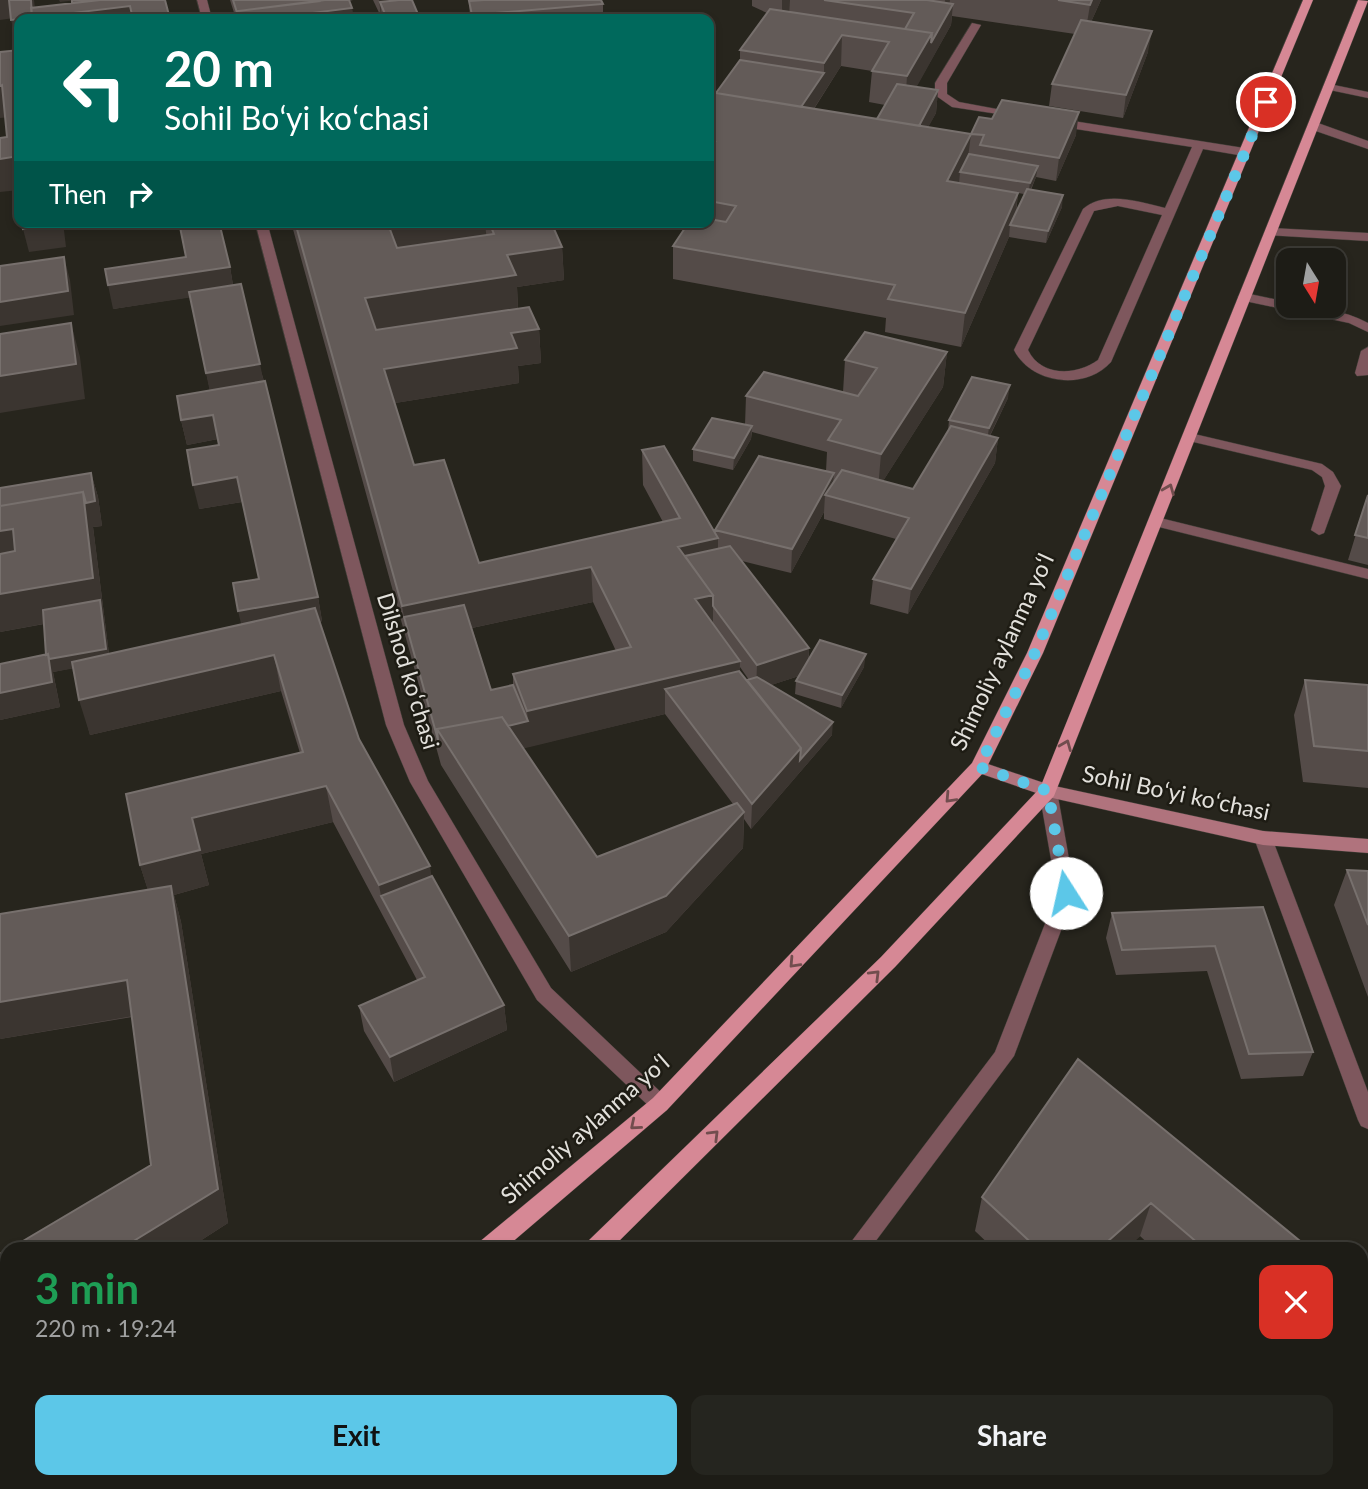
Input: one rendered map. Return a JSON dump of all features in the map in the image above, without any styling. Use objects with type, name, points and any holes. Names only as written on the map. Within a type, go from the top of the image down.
[{"type":"main road","name":"Shimoliy aylanma yoʻl","points":[[496,1242],[660,1104],[979,767],[1035,653],[1308,0]]},
{"type":"main road","points":[[602,1242],[888,962],[1048,791],[1363,0]]},
{"type":"main road","name":"Sohil Boʻyi koʻchasi","points":[[979,767],[1048,791],[1263,838],[1368,846]]},
{"type":"street","points":[[976,25],[941,83],[941,95],[956,105],[1244,152]]},
{"type":"street","points":[[1329,87],[1368,94]]},
{"type":"street","points":[[1314,126],[1368,145]]},
{"type":"street","points":[[1170,213],[1119,202],[1104,202],[1088,209],[1021,351],[1023,361],[1034,369],[1080,375],[1096,370],[1104,362],[1170,213],[1199,145]]},
{"type":"street","name":"Dilshod koʻchasi","points":[[263,228],[395,725],[419,782],[544,994],[660,1104]]},
{"type":"street","points":[[1271,232],[1368,237]]},
{"type":"street","points":[[1245,297],[1276,303]]},
{"type":"street","points":[[1344,318],[1368,328]]},
{"type":"street","points":[[1362,373],[1368,351]]},
{"type":"street","points":[[1190,437],[1317,467],[1328,475],[1333,486],[1320,530]]},
{"type":"street","points":[[1156,522],[1368,574]]},
{"type":"street","points":[[862,1242],[1004,1056],[1066,893],[1048,791]]},
{"type":"street","points":[[1263,838],[1368,1120]]},
{"type":"building","points":[[9,0],[31,0],[32,14],[14,14],[14,20],[11,20]]},
{"type":"building","points":[[72,0],[100,0],[72,3]]},
{"type":"building","points":[[100,0],[165,0],[169,14],[132,14],[130,6],[65,14],[32,14],[31,8]]},
{"type":"building","points":[[233,0],[320,0],[238,11],[237,14]]},
{"type":"building","points":[[325,0],[349,0],[352,8],[304,14],[239,14],[238,11]]},
{"type":"building","points":[[412,0],[418,14],[385,14],[380,2]]},
{"type":"building","points":[[601,0],[603,4],[472,14],[469,1]]},
{"type":"building","points":[[824,0],[927,0],[953,4],[931,43],[932,33],[905,29],[914,13]]},
{"type":"building","points":[[1058,0],[1092,0],[1090,5]]},
{"type":"building","points":[[770,9],[932,33],[907,76],[872,71],[889,42],[842,35],[824,63],[740,50]]},
{"type":"building","points":[[1081,20],[1152,31],[1126,95],[1052,84]]},
{"type":"building","points":[[14,51],[14,157],[0,159],[0,138],[7,137],[2,85],[0,86],[0,52]]},
{"type":"building","points":[[740,60],[824,73],[801,107],[716,93]]},
{"type":"building","points":[[897,84],[938,90],[919,126],[877,119]]},
{"type":"building","points":[[714,93],[971,134],[947,181],[1018,193],[965,313],[888,299],[895,285],[673,246],[685,228],[714,228],[714,220],[726,222],[736,206],[714,202]]},
{"type":"building","points":[[1002,100],[1079,112],[1059,158],[980,145],[984,135],[971,134],[979,117],[992,119]]},
{"type":"building","points":[[969,154],[1038,166],[1030,183],[960,172]]},
{"type":"building","points":[[1027,189],[1063,195],[1048,231],[1010,225]]},
{"type":"building","points":[[180,228],[220,228],[230,267],[108,285],[105,269],[186,257]]},
{"type":"building","points":[[297,228],[390,228],[397,248],[494,234],[492,228],[554,228],[562,247],[507,255],[516,275],[365,298],[376,330],[529,307],[539,329],[511,333],[517,348],[384,369],[414,465],[444,460],[479,563],[680,518],[642,450],[664,446],[718,538],[678,547],[713,595],[695,599],[740,661],[527,711],[513,674],[631,647],[591,567],[402,606]]},
{"type":"building","points":[[64,257],[68,291],[0,302],[0,266]]},
{"type":"building","points":[[241,284],[260,364],[206,373],[189,292]]},
{"type":"building","points":[[71,323],[76,364],[0,376],[0,334]]},
{"type":"building","points":[[865,332],[947,352],[881,454],[828,440],[841,420],[746,396],[764,372],[858,396],[877,368],[845,360]]},
{"type":"building","points":[[972,377],[1010,385],[989,428],[949,420]]},
{"type":"building","points":[[265,381],[318,597],[238,611],[233,583],[259,579],[237,477],[193,485],[187,450],[219,445],[213,415],[181,420],[177,396]]},
{"type":"building","points":[[712,418],[752,426],[734,458],[693,449]]},
{"type":"building","points":[[951,426],[998,438],[911,589],[873,579],[909,518],[825,495],[842,470],[913,489]]},
{"type":"building","points":[[759,456],[834,473],[792,549],[715,530]]},
{"type":"building","points":[[91,473],[95,501],[86,503],[83,492],[0,506],[0,488]]},
{"type":"building","points":[[83,492],[93,578],[0,594],[0,554],[15,551],[13,529],[0,531],[0,506]]},
{"type":"building","points":[[1368,495],[1368,538],[1355,535]]},
{"type":"building","points":[[730,546],[809,648],[757,665],[713,606],[713,595],[685,556]]},
{"type":"building","points":[[100,600],[106,649],[49,659],[48,654],[46,655],[43,610]]},
{"type":"building","points":[[464,605],[491,690],[513,685],[528,721],[508,726],[502,717],[437,729],[438,740],[404,617]]},
{"type":"building","points":[[315,608],[359,739],[430,866],[379,885],[326,786],[192,818],[200,850],[140,865],[126,794],[303,752],[274,655],[79,700],[72,662]]},
{"type":"building","points":[[820,640],[866,654],[842,695],[796,681]]},
{"type":"building","points":[[48,654],[52,682],[0,693],[0,664]]},
{"type":"building","points":[[739,671],[801,748],[752,804],[665,689]]},
{"type":"building","points":[[757,677],[833,722],[800,760],[801,748],[747,680]]},
{"type":"building","points":[[1305,680],[1368,685],[1368,751],[1314,746]]},
{"type":"building","points":[[502,717],[597,857],[737,803],[744,812],[666,896],[569,936],[437,729]]},
{"type":"building","points":[[1347,870],[1368,871],[1368,925]]},
{"type":"building","points":[[432,876],[504,1005],[390,1057],[359,1006],[425,977],[381,896]]},
{"type":"building","points":[[171,886],[218,1189],[132,1242],[21,1242],[151,1165],[127,980],[0,1002],[0,914]]},
{"type":"building","points":[[1263,907],[1313,1052],[1249,1054],[1215,946],[1122,950],[1112,913]]},
{"type":"building","points":[[1078,1059],[1301,1242],[1197,1242],[1151,1203],[1107,1242],[1030,1242],[982,1197]]},
{"type":"route","points":[[1066,893],[1048,791],[979,767],[1035,653],[1266,102]]}]
